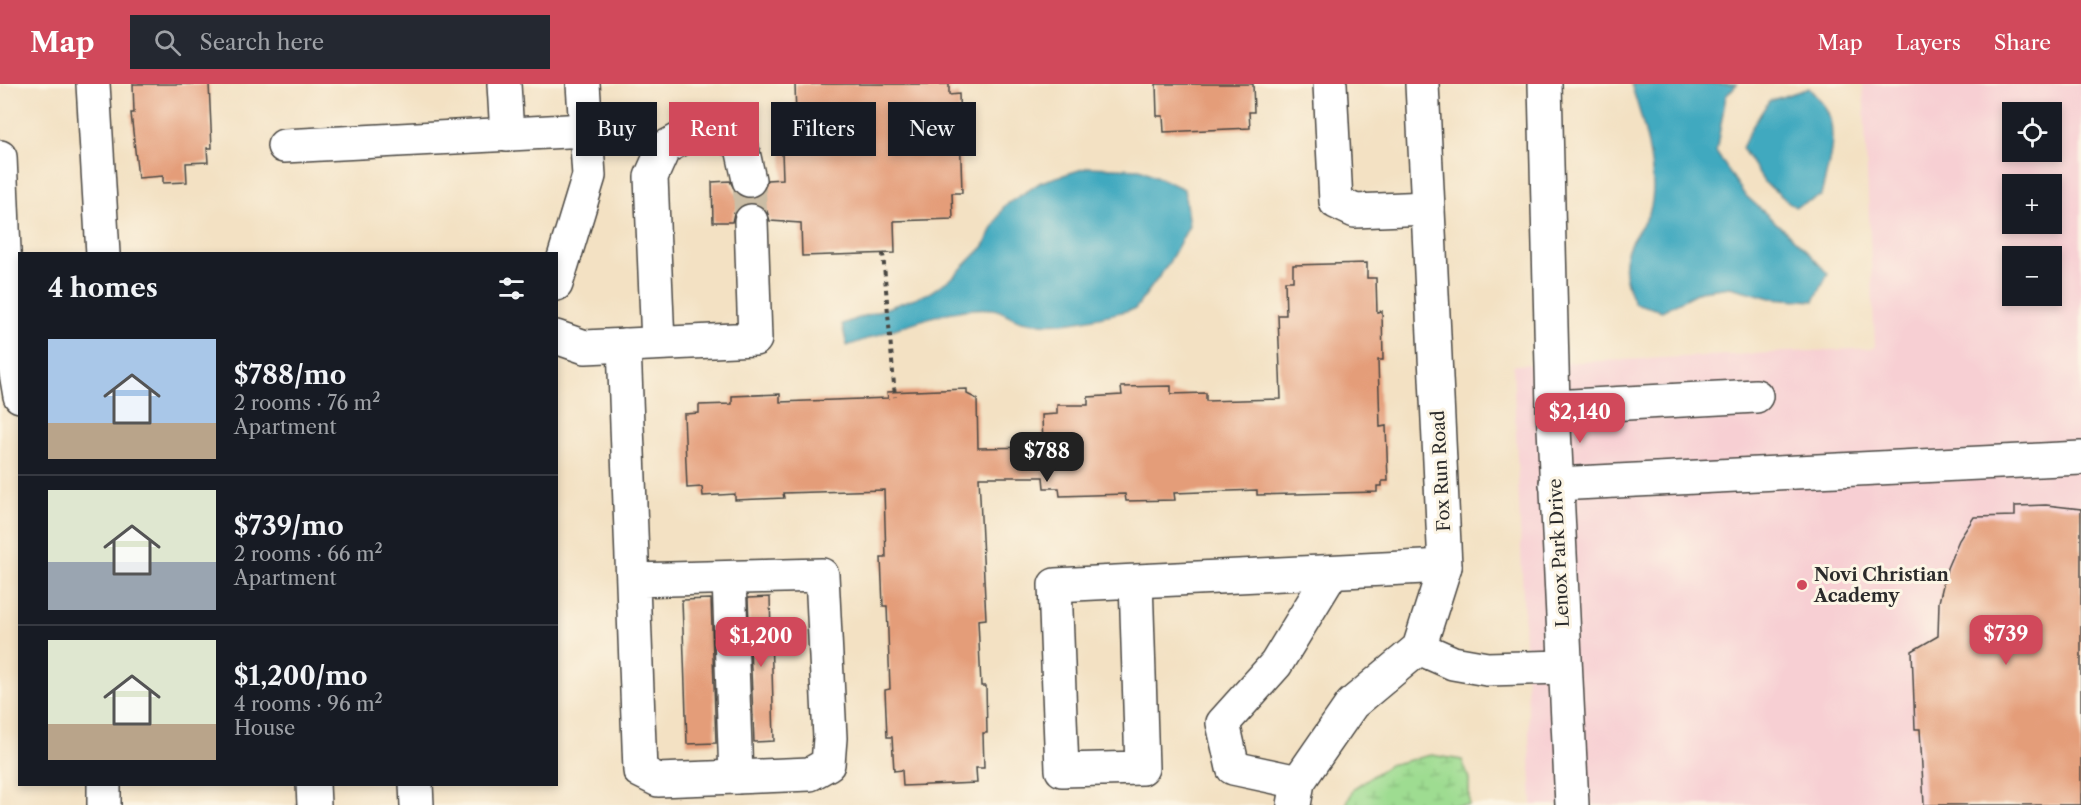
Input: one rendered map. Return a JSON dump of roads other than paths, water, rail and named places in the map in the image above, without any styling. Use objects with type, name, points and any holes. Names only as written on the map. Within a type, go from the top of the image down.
[{"type":"street","points":[[93,84],[103,252]]},
{"type":"street","points":[[504,84],[507,135]]},
{"type":"street","points":[[583,84],[584,102]]},
{"type":"street","points":[[1330,84],[1336,202],[1355,211],[1428,208]]},
{"type":"street","name":"Fox Run Road","points":[[1419,648],[1445,566],[1422,84]]},
{"type":"street","name":"Lenox Park Drive","points":[[1545,84],[1553,407],[1572,805]]},
{"type":"street","points":[[658,343],[651,177],[664,148],[701,128],[741,143],[749,180]]},
{"type":"street","points":[[284,146],[576,131]]},
{"type":"street","points":[[558,277],[589,176],[588,156]]},
{"type":"street","points":[[0,158],[18,374]]},
{"type":"street","points":[[558,338],[585,347],[755,339],[751,221]]},
{"type":"street","points":[[624,345],[640,771],[658,780],[810,774],[828,764],[830,738],[822,575],[634,580]]},
{"type":"street","points":[[1553,407],[1756,396]]},
{"type":"street","points":[[1556,484],[2081,458]]},
{"type":"street","points":[[1136,582],[1142,768],[1062,770],[1055,585],[1445,566]]},
{"type":"street","points":[[1332,572],[1276,664],[1223,723],[1233,768],[1296,793],[1352,704],[1419,648],[1453,663],[1487,669],[1565,667]]},
{"type":"street","points":[[729,578],[736,777]]},
{"type":"street","points":[[104,786],[104,805]]},
{"type":"street","points":[[313,786],[314,805]]},
{"type":"street","points":[[416,786],[417,805]]},
{"type":"water","points":[[1631,84],[1737,84],[1726,96],[1716,152],[1744,194],[1805,249],[1828,274],[1814,301],[1771,298],[1730,287],[1700,291],[1662,311],[1634,303],[1625,276],[1625,260],[1631,243],[1649,213],[1653,196],[1653,181],[1648,147]]},
{"type":"water","points":[[1809,88],[1825,107],[1829,117],[1832,127],[1831,151],[1821,196],[1795,207],[1764,182],[1742,148],[1769,101]]},
{"type":"water","points":[[1089,167],[1140,169],[1184,189],[1189,226],[1167,266],[1135,309],[1078,321],[1050,324],[1022,321],[992,309],[958,311],[919,321],[847,346],[842,324],[929,293],[953,277],[984,246],[1004,206],[1041,182]]},
{"type":"tunnel","points":[[749,180],[751,221]]},
{"type":"place","name":"Novi Christian Academy","points":[[1802,585]]}]
